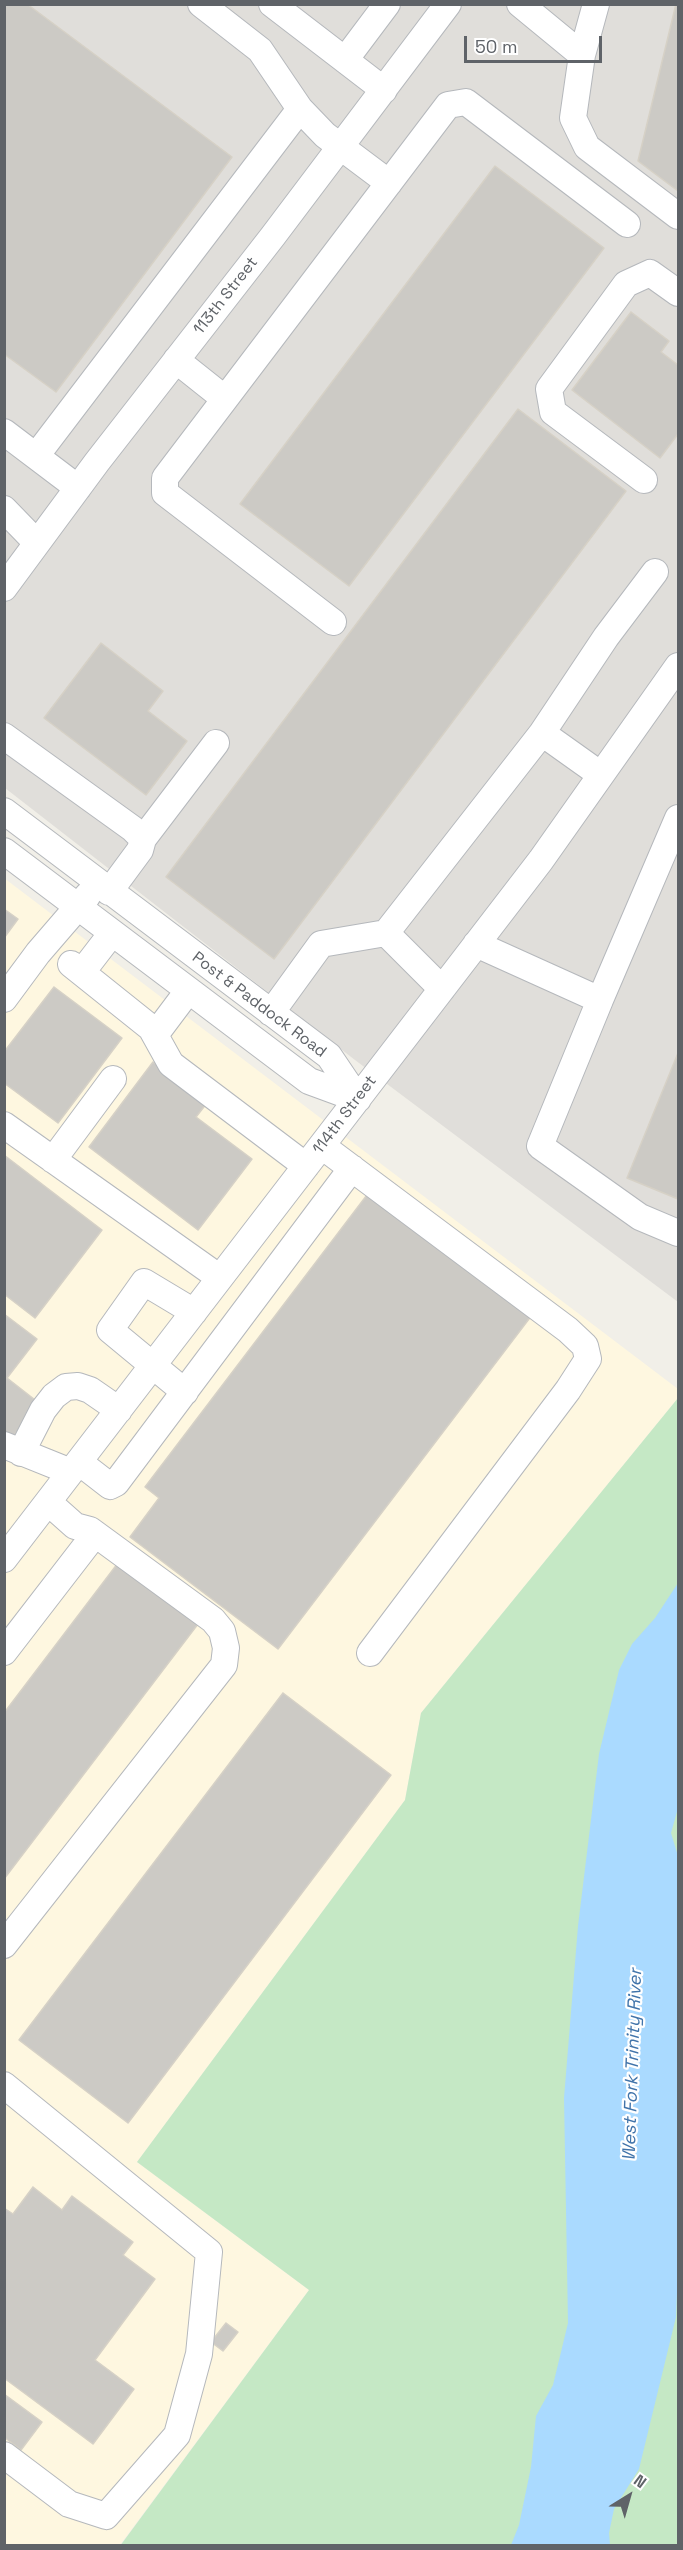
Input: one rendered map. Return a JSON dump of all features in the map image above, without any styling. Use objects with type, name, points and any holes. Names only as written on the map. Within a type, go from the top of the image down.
[{"type":"street","points":[[201,4],[260,50],[300,109],[325,135],[389,183]]},
{"type":"street","points":[[272,4],[384,90]]},
{"type":"street","points":[[345,60],[387,4]]},
{"type":"street","name":"113th Street","points":[[4,588],[448,4]]},
{"type":"street","points":[[520,4],[582,56]]},
{"type":"street","points":[[596,4],[582,56],[573,118],[587,147],[678,216]]},
{"type":"street","points":[[333,622],[165,493],[165,478],[448,105],[466,102],[627,224]]},
{"type":"street","points":[[36,456],[300,109]]},
{"type":"street","points":[[644,480],[553,412],[549,389],[626,284],[650,273],[678,293]]},
{"type":"street","points":[[176,360],[225,399]]},
{"type":"street","points":[[4,432],[78,488]]},
{"type":"street","points":[[4,508],[37,543]]},
{"type":"street","points":[[271,1013],[321,944],[386,933],[542,732],[606,637],[655,573]]},
{"type":"street","name":"114th Street","points":[[4,1559],[541,860],[678,666]]},
{"type":"street","points":[[542,732],[601,775]]},
{"type":"street","points":[[4,736],[133,829],[143,839]]},
{"type":"street","points":[[4,999],[38,953],[78,908],[140,850],[143,839],[216,743]]},
{"type":"street","name":"Post & Paddock Road","points":[[4,811],[329,1056],[358,1099]]},
{"type":"street","points":[[678,818],[540,1146],[640,1217],[678,1233]]},
{"type":"street","name":"Post & Paddock Road","points":[[4,851],[309,1082],[358,1099]]},
{"type":"street","points":[[112,933],[76,968],[151,1028],[171,1064],[306,1166]]},
{"type":"street","points":[[386,933],[442,989]]},
{"type":"street","points":[[476,944],[600,1000]]},
{"type":"street","points":[[155,1035],[188,991]]},
{"type":"street","points":[[53,1160],[113,1079]]},
{"type":"street","points":[[4,1125],[220,1278]]},
{"type":"street","points":[[322,1146],[568,1330],[585,1346],[588,1359],[568,1389],[370,1653]]},
{"type":"street","points":[[119,1410],[90,1390],[78,1386],[66,1387],[54,1396],[13,1449],[75,1467],[113,1486],[352,1168]]},
{"type":"street","points":[[185,1392],[110,1330],[144,1282],[194,1312]]},
{"type":"street","points":[[4,1945],[224,1665],[226,1648],[222,1631],[213,1620],[95,1534],[75,1526],[48,1502]]},
{"type":"street","points":[[4,1652],[95,1534]]},
{"type":"street","points":[[4,2085],[209,2252],[199,2354],[177,2434],[106,2516],[69,2504],[4,2455]]},
{"type":"shaded area","points":[[4,5],[678,5],[678,1302],[355,1060],[5,788]]},
{"type":"shaded area","points":[[4,878],[678,1389],[678,1398],[421,1713],[405,1800],[137,2162],[309,2290],[120,2545],[5,2545]]},
{"type":"green space","points":[[678,1398],[678,2545],[120,2546],[309,2290],[137,2162],[405,1800],[421,1713]]},
{"type":"water","name":"West Fork Trinity River","points":[[678,1583],[678,1808],[671,1833],[678,1856],[676,2317],[639,2469],[614,2509],[609,2533],[610,2545],[511,2545],[519,2525],[531,2467],[536,2416],[553,2385],[568,2323],[564,2098],[578,1926],[599,1754],[619,1670],[632,1644],[655,1618]]},
{"type":"building","points":[[4,4],[27,4],[232,157],[56,392],[4,354]]},
{"type":"building","points":[[676,4],[678,4],[678,191],[638,161]]},
{"type":"building","points":[[495,166],[604,248],[349,586],[240,504]]},
{"type":"building","points":[[631,312],[669,341],[661,352],[678,365],[678,434],[660,458],[572,390]]},
{"type":"building","points":[[518,409],[626,491],[274,959],[166,877]]},
{"type":"building","points":[[101,643],[163,691],[148,711],[187,741],[146,795],[44,718]]},
{"type":"building","points":[[4,909],[18,919],[4,938]]},
{"type":"building","points":[[54,987],[122,1038],[58,1123],[4,1083],[4,1052]]},
{"type":"building","points":[[678,1053],[678,1199],[627,1178]]},
{"type":"building","points":[[153,1062],[207,1103],[196,1117],[252,1159],[198,1230],[89,1147]]},
{"type":"building","points":[[4,1155],[102,1230],[35,1318],[4,1294]]},
{"type":"building","points":[[370,1191],[532,1315],[278,1649],[130,1537],[159,1498],[145,1487]]},
{"type":"building","points":[[4,1314],[37,1339],[7,1378],[39,1403],[13,1437],[4,1431]]},
{"type":"building","points":[[118,1563],[198,1624],[4,1879],[4,1713]]},
{"type":"building","points":[[283,1693],[391,1775],[128,2123],[19,2040]]},
{"type":"building","points":[[33,2187],[62,2210],[72,2196],[133,2242],[123,2255],[155,2279],[95,2360],[134,2389],[93,2444],[4,2378],[4,2208],[13,2214]]},
{"type":"building","points":[[226,2323],[238,2332],[223,2351],[211,2342]]},
{"type":"building","points":[[4,2394],[42,2422],[21,2450],[4,2437]]}]
